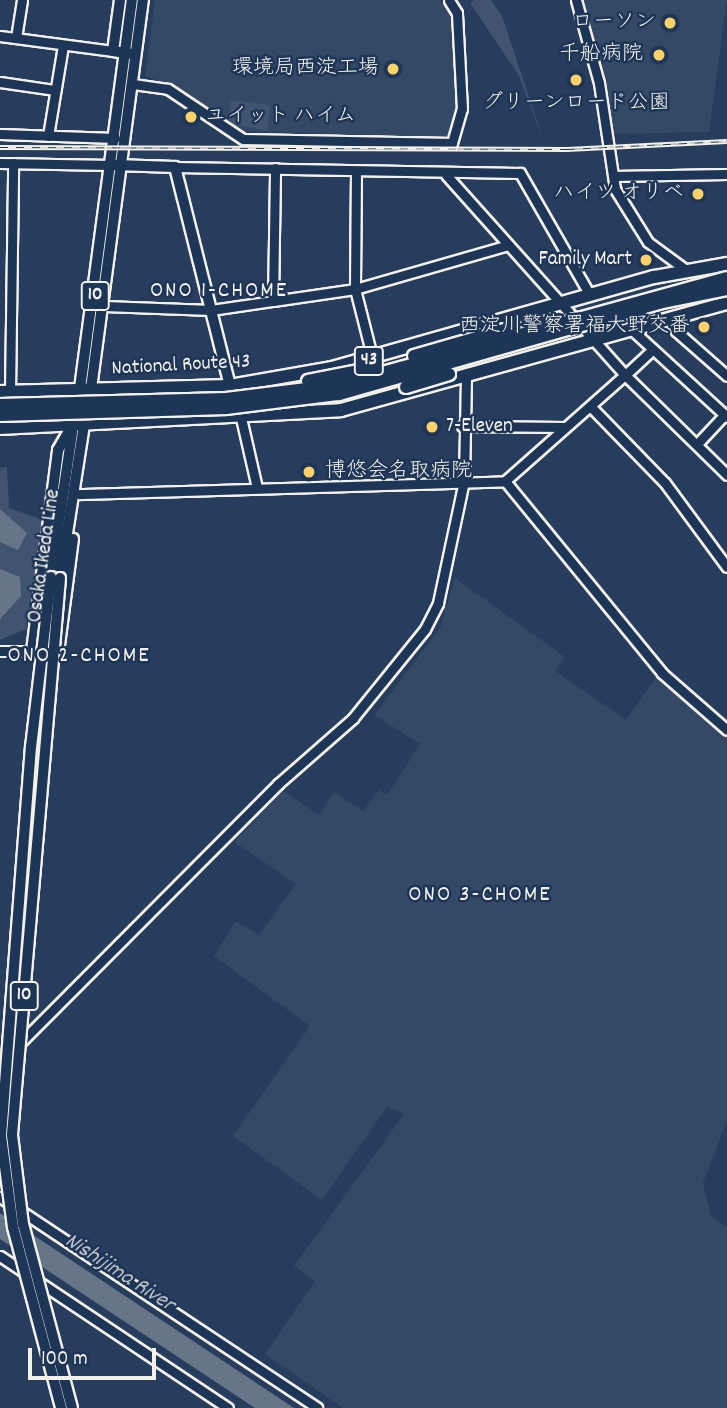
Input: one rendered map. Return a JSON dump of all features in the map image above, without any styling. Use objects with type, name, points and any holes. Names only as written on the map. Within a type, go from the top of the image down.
[{"type":"highway","name":"National Route 43","points":[[5,392],[230,386],[373,360],[590,295],[686,270],[727,264]]},
{"type":"highway","name":"43","points":[[0,405],[226,399],[339,385],[727,278]]},
{"type":"highway","name":"43","points":[[0,415],[226,408],[339,394],[657,298],[727,289]]},
{"type":"highway","points":[[230,386],[308,381],[594,303],[657,298]]},
{"type":"highway","points":[[284,416],[406,387],[657,298]]},
{"type":"highway","name":"43","points":[[0,428],[284,416],[368,405],[670,317],[727,303]]},
{"type":"main road","name":"Osaka Ikeda Line","points":[[86,390],[116,165],[133,84],[132,0]]},
{"type":"main road","name":"Osaka Ikeda Line","points":[[61,1408],[12,1227],[1,1136],[31,746],[78,425],[104,306],[116,165],[115,138],[143,0]]},
{"type":"main road","points":[[117,2],[113,51],[131,54]]},
{"type":"main road","points":[[116,165],[175,167],[230,386]]},
{"type":"main road","name":"Osaka Ikeda Line","points":[[72,1408],[23,1224],[12,1136],[55,578],[79,448],[78,425]]},
{"type":"main road","points":[[78,425],[58,450],[32,651],[58,653],[79,494],[79,448]]},
{"type":"street","points":[[16,38],[22,0]]},
{"type":"street","points":[[133,84],[168,89],[243,139],[452,143],[462,109],[457,13],[449,0]]},
{"type":"street","points":[[576,0],[599,83],[613,176],[625,211],[648,242],[686,270]]},
{"type":"street","points":[[0,36],[113,51]]},
{"type":"street","points":[[48,136],[63,44]]},
{"type":"street","points":[[0,82],[55,90]]},
{"type":"street","points":[[0,134],[115,138]]},
{"type":"street","points":[[0,163],[116,165]]},
{"type":"street","points":[[5,392],[13,163]]},
{"type":"street","points":[[175,167],[523,175],[590,295]]},
{"type":"street","points":[[273,302],[275,168]]},
{"type":"street","points":[[356,172],[355,289],[373,360]]},
{"type":"street","points":[[613,176],[727,174]]},
{"type":"street","points":[[446,175],[505,246],[562,304],[625,376],[698,443],[727,475]]},
{"type":"street","points":[[0,239],[11,239]]},
{"type":"street","points":[[104,306],[211,310],[273,302],[355,289],[505,246]]},
{"type":"street","points":[[670,317],[676,331],[727,376]]},
{"type":"street","points":[[631,329],[726,416],[698,443]]},
{"type":"street","points":[[79,494],[505,481],[652,350]]},
{"type":"street","points":[[0,1063],[141,928],[260,802],[353,718],[412,647],[438,604],[464,481],[462,426],[466,377]]},
{"type":"street","points":[[590,406],[665,483],[727,566]]},
{"type":"street","points":[[241,418],[257,488]]},
{"type":"street","points":[[462,426],[565,427]]},
{"type":"street","points":[[505,481],[662,673],[727,730]]},
{"type":"street","points":[[0,652],[32,651]]},
{"type":"street","points":[[0,1197],[317,1408]]},
{"type":"street","points":[[0,1256],[228,1408]]},
{"type":"shaded area","points":[[155,0],[440,0],[451,15],[456,110],[450,137],[238,131],[172,86],[145,76]]},
{"type":"shaded area","points":[[474,0],[491,0],[502,16],[543,139],[519,76],[470,3]]},
{"type":"shaded area","name":"千船病院","points":[[583,0],[727,0],[709,132],[613,134]]},
{"type":"shaded area","points":[[231,100],[270,105],[267,131],[228,123]]},
{"type":"shaded area","points":[[7,467],[9,508],[43,520],[26,629],[0,640],[0,468]]},
{"type":"shaded area","points":[[0,509],[27,533],[18,550],[0,542]]},
{"type":"shaded area","points":[[0,569],[20,577],[21,596],[0,619]]},
{"type":"shaded area","points":[[455,578],[565,657],[555,671],[626,720],[659,673],[727,732],[727,1121],[703,1183],[711,1217],[727,1227],[727,1408],[343,1408],[265,1354],[315,1281],[294,1266],[404,1114],[387,1107],[322,1200],[233,1136],[310,1026],[214,956],[236,921],[259,935],[296,884],[234,842],[283,791],[319,815],[334,792],[363,811],[379,790],[387,795],[420,744],[374,715],[440,628]]},
{"type":"shaded area","points":[[0,1213],[294,1408],[255,1408],[0,1239]]},
{"type":"railway","points":[[0,147],[567,149],[727,141]]},
{"type":"place","name":"ローソン","points":[[670,23]]},
{"type":"place","name":"千船病院","points":[[659,55]]},
{"type":"place","name":"環境局西淀工場","points":[[393,69]]},
{"type":"place","name":"グリーンロード公園","points":[[576,80]]},
{"type":"place","name":"ユイット ハイム","points":[[191,117]]},
{"type":"place","name":"ハイツ オリベ","points":[[698,194]]},
{"type":"place","name":"Family Mart","points":[[646,260]]},
{"type":"place","name":"西淀川警察署福大野交番","points":[[704,327]]},
{"type":"place","name":"7-Eleven","points":[[432,427]]},
{"type":"place","name":"博悠会名取病院","points":[[309,472]]},
{"type":"district","name":"ONO 1-CHOME","points":[[219,292]]},
{"type":"district","name":"ONO 2-CHOME","points":[[79,657]]},
{"type":"district","name":"ONO 3-CHOME","points":[[480,896]]},
{"type":"water label","name":"Nishijima River","points":[[119,1274]]}]
